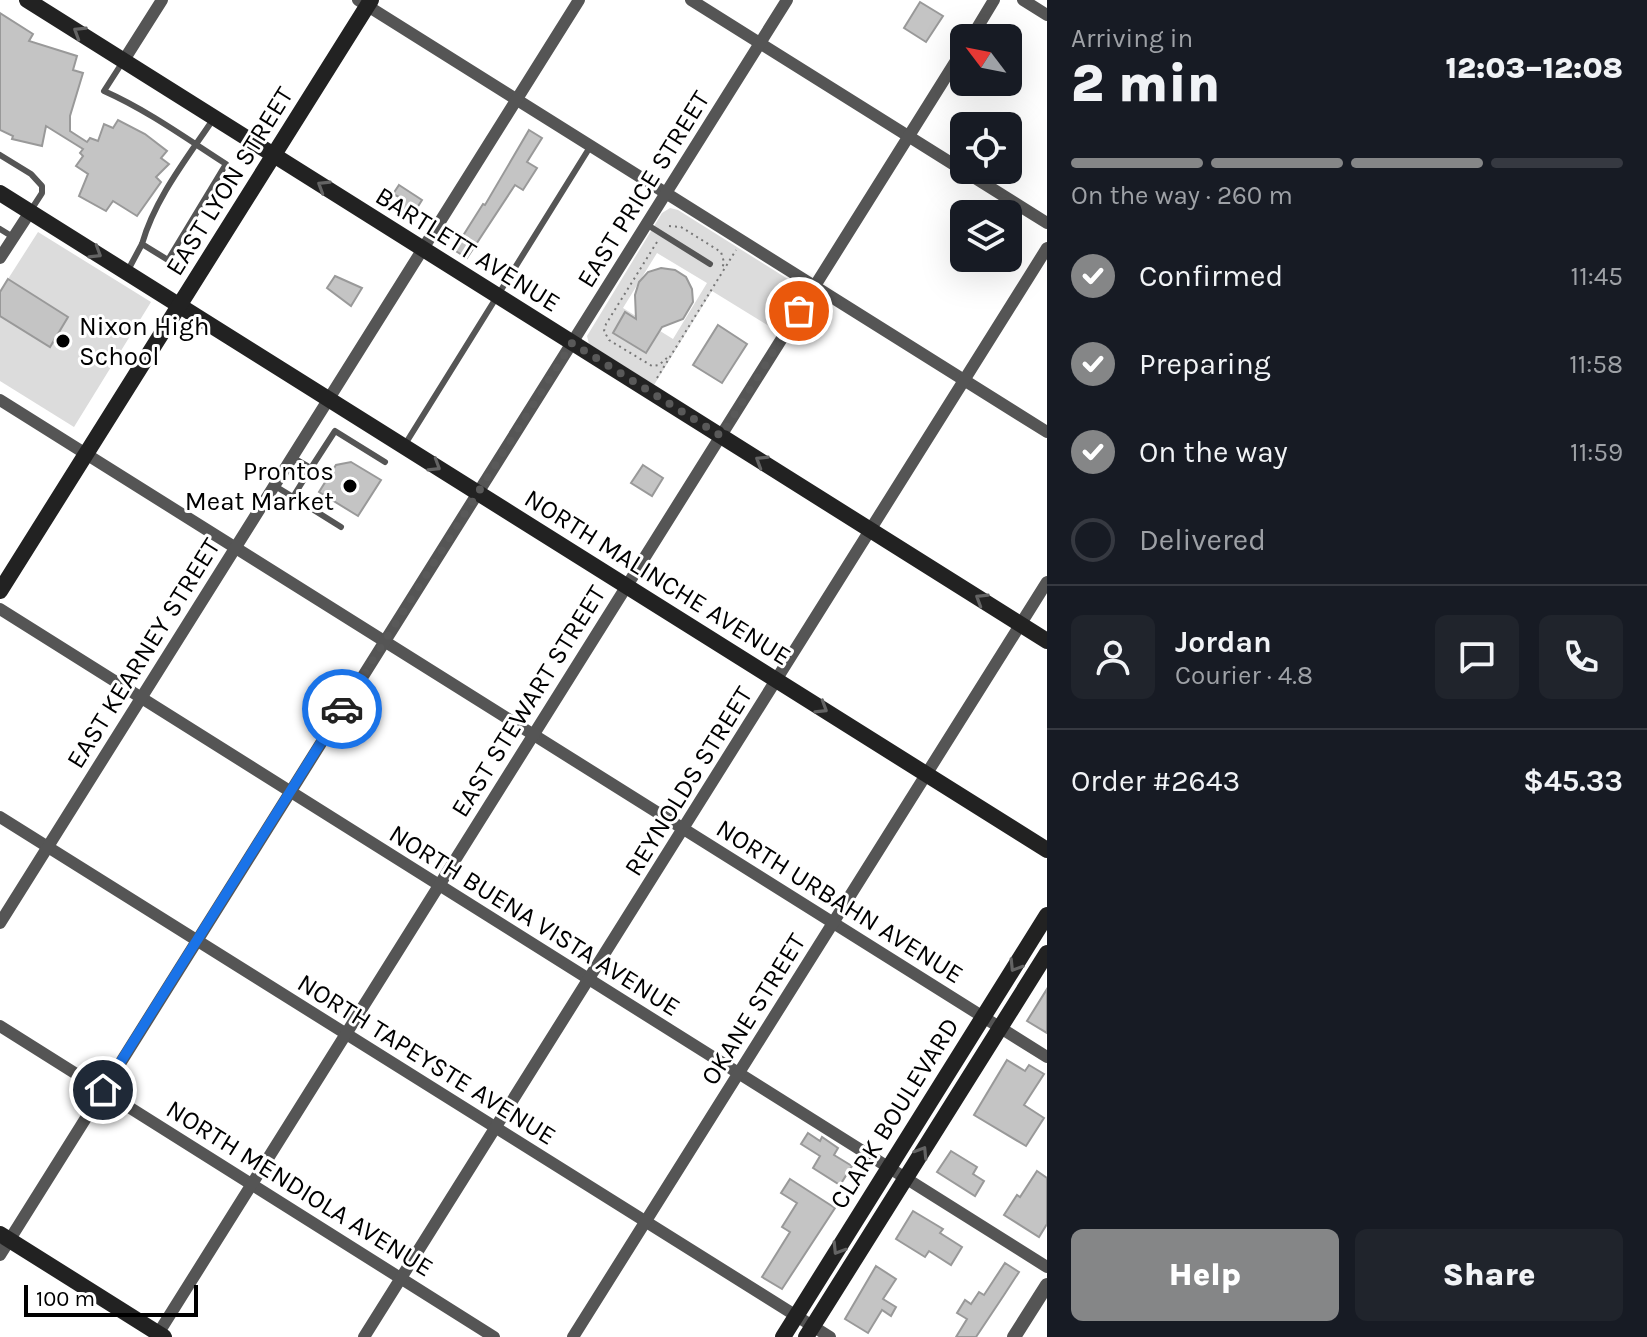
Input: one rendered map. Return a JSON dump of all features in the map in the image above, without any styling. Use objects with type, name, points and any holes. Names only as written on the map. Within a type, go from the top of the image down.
[{"type":"main road","name":"BARTLETT AVENUE","points":[[27,0],[1047,641]]},
{"type":"main road","name":"EAST LYON STREET","points":[[0,591],[365,2]]},
{"type":"main road","name":"NORTH MALINCHE AVENUE","points":[[0,193],[1047,850]]},
{"type":"main road","name":"CLARK BOULEVARD","points":[[783,1337],[1047,915]]},
{"type":"main road","name":"CLARK BOULEVARD","points":[[810,1332],[1047,953]]},
{"type":"main road","points":[[3,1243],[159,1336]]},
{"type":"street","points":[[124,60],[162,0]]},
{"type":"street","name":"EAST KEARNEY STREET","points":[[0,923],[579,0]]},
{"type":"street","points":[[691,0],[1047,223]]},
{"type":"street","name":"EAST PRICE STREET","points":[[3,1243],[197,941],[787,0]]},
{"type":"street","points":[[979,24],[994,0]]},
{"type":"street","points":[[1023,0],[1047,15]]},
{"type":"street","points":[[365,2],[1047,432]]},
{"type":"street","name":"EAST STEWART STREET","points":[[159,1336],[950,71]]},
{"type":"street","points":[[0,258],[30,212]]},
{"type":"street","name":"REYNOLDS STREET","points":[[364,1337],[1047,248]]},
{"type":"street","name":"NORTH URBAHN AVENUE","points":[[0,400],[1047,1057]]},
{"type":"street","name":"OKANE STREET","points":[[573,1337],[1047,582]]},
{"type":"street","name":"NORTH BUENA VISTA AVENUE","points":[[0,609],[1047,1267]]},
{"type":"street","name":"NORTH TAPEYSTE AVENUE","points":[[0,817],[796,1315],[810,1332],[830,1337]]},
{"type":"street","name":"NORTH MENDIOLA AVENUE","points":[[0,1026],[494,1337]]},
{"type":"street","points":[[1014,1337],[1047,1285]]},
{"type":"lane","points":[[124,60],[104,91],[124,100],[226,164],[168,260],[142,244]]},
{"type":"lane","points":[[127,272],[142,244],[148,222],[214,118]]},
{"type":"lane","points":[[404,446],[591,146]]},
{"type":"lane","points":[[0,155],[31,174],[42,186],[42,193],[30,212]]},
{"type":"lane","points":[[646,224],[710,264]]},
{"type":"lane","points":[[0,229],[13,237]]},
{"type":"lane","points":[[363,448],[376,428]]},
{"type":"lane","points":[[293,497],[335,431],[385,462]]},
{"type":"lane","points":[[292,457],[311,468]]},
{"type":"lane","points":[[275,486],[341,527]]},
{"type":"path","points":[[664,231],[670,226],[681,227],[721,252],[724,262],[720,273]]},
{"type":"path","points":[[660,238],[604,331],[609,340],[652,366],[659,365],[668,357]]},
{"type":"path","points":[[655,382],[736,250]]},
{"type":"shaded area","points":[[670,208],[678,210],[799,286],[772,328],[712,291],[654,385],[589,344],[587,336],[662,213]],"holes":[[[657,253],[707,283],[673,339],[623,308]]]},
{"type":"shaded area","name":"Nixon High School","points":[[38,232],[151,302],[74,427],[0,381],[0,316],[50,346],[68,317],[8,279]]},
{"type":"building","points":[[920,2],[943,16],[926,42],[904,28]]},
{"type":"building","points":[[0,13],[33,34],[29,41],[77,56],[73,70],[83,73],[70,116],[70,131],[87,142],[90,138],[98,141],[104,124],[113,128],[118,120],[145,134],[167,151],[161,158],[169,164],[156,177],[161,182],[137,216],[113,201],[106,211],[79,196],[88,174],[76,166],[83,156],[80,153],[83,149],[46,126],[42,146],[12,139],[13,136],[0,130]]},
{"type":"building","points":[[529,130],[542,138],[527,162],[537,168],[523,190],[515,185],[467,258],[454,250],[485,205]]},
{"type":"building","points":[[399,185],[422,200],[410,219],[392,207],[399,197],[393,194]]},
{"type":"building","points":[[661,268],[675,270],[686,277],[692,289],[693,302],[683,319],[662,327],[646,353],[613,333],[625,312],[636,319],[635,295],[639,282],[648,272]]},
{"type":"building","points":[[335,276],[362,288],[351,306],[327,288]]},
{"type":"building","points":[[8,279],[68,317],[50,347],[0,316],[0,292]]},
{"type":"building","points":[[718,325],[747,344],[722,383],[693,365]]},
{"type":"building","name":"Prontos Meat Market","points":[[351,462],[381,480],[358,516],[319,492],[336,465]]},
{"type":"building","points":[[643,465],[663,478],[652,496],[631,483]]},
{"type":"building","points":[[1047,989],[1047,1033],[1027,1021]]},
{"type":"building","points":[[1007,1060],[1025,1071],[1029,1065],[1044,1074],[1024,1105],[1044,1118],[1026,1146],[974,1115]]},
{"type":"building","points":[[808,1133],[820,1141],[822,1137],[838,1148],[834,1155],[852,1166],[840,1185],[813,1168],[820,1156],[801,1144]]},
{"type":"building","points":[[951,1151],[977,1167],[973,1174],[984,1181],[975,1196],[937,1172]]},
{"type":"building","points":[[1037,1171],[1047,1178],[1047,1224],[1039,1237],[1004,1215]]},
{"type":"building","points":[[790,1179],[835,1208],[782,1289],[762,1277],[790,1232],[782,1227],[797,1203],[781,1193]]},
{"type":"building","points":[[913,1211],[943,1229],[940,1233],[962,1247],[951,1265],[929,1251],[925,1257],[896,1239]]},
{"type":"building","points":[[1005,1263],[1019,1272],[1004,1295],[976,1337],[956,1337],[967,1319],[957,1313],[965,1300],[971,1304],[979,1292],[984,1295]]},
{"type":"building","points":[[876,1266],[896,1279],[883,1299],[896,1307],[891,1316],[882,1310],[868,1333],[845,1319]]},
{"type":"way so far","points":[[342,709],[572,343],[721,436],[799,311]]},
{"type":"place","name":"Nixon High School","points":[[63,341]]},
{"type":"place","name":"Prontos Meat Market","points":[[350,486]]},
{"type":"route","points":[[103,1090],[342,709]]}]
